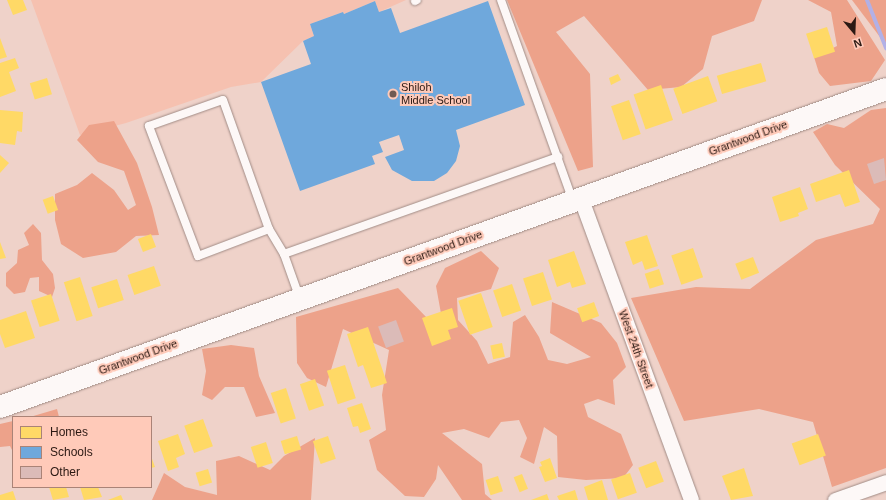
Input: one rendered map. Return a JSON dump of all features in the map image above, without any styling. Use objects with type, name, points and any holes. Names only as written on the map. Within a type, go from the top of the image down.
[{"type":"street","name":"Grantwood Drive","points":[[0,407],[886,89]]},
{"type":"street","name":"West 24th Street","points":[[577,200],[691,500]]},
{"type":"street","points":[[835,500],[886,482]]},
{"type":"lane","points":[[501,0],[558,157],[577,200]]},
{"type":"lane","points":[[269,229],[198,256],[149,126],[223,100],[269,229],[284,254],[300,299]]},
{"type":"lane","points":[[284,254],[558,157]]},
{"type":"shaded area","points":[[31,0],[406,0],[379,12],[375,1],[344,14],[343,12],[310,24],[314,36],[303,41],[261,82],[231,87],[126,123],[80,135]]},
{"type":"shaded area","points":[[507,0],[762,0],[754,21],[712,36],[703,69],[681,87],[648,90],[584,16],[556,32],[590,74],[593,167],[578,171]]},
{"type":"shaded area","points":[[808,0],[847,0],[885,60],[871,81],[830,86],[819,73],[814,57],[837,46],[831,12]]},
{"type":"shaded area","points":[[852,0],[886,0],[886,45]]},
{"type":"shaded area","points":[[886,108],[886,468],[832,487],[813,422],[759,409],[684,421],[631,298],[696,287],[750,289],[816,240],[873,224],[880,209],[835,165],[813,132],[827,124],[844,128],[871,110]]},
{"type":"shaded area","points":[[114,121],[137,163],[152,207],[159,235],[136,236],[116,252],[83,258],[61,244],[55,220],[55,194],[77,185],[92,173],[114,190],[128,210],[136,205],[124,171],[98,162],[77,140],[89,125]]},
{"type":"shaded area","points":[[33,224],[41,233],[42,260],[53,274],[55,288],[52,297],[39,291],[39,277],[30,278],[25,292],[14,294],[6,286],[6,273],[17,263],[18,250],[29,245],[24,233]]},
{"type":"shaded area","points":[[481,251],[499,268],[491,289],[457,298],[458,320],[477,341],[488,364],[510,357],[513,322],[525,315],[539,337],[548,360],[567,364],[591,357],[550,333],[552,302],[601,323],[617,343],[626,367],[613,380],[615,405],[598,399],[584,404],[588,417],[621,434],[633,465],[623,478],[586,480],[558,477],[557,436],[544,427],[534,464],[520,457],[527,438],[519,420],[501,422],[489,438],[464,429],[442,433],[482,464],[485,494],[492,500],[462,500],[438,465],[436,479],[424,497],[405,496],[377,470],[369,440],[386,430],[382,395],[389,350],[343,329],[326,387],[307,378],[297,363],[296,317],[398,288],[429,320],[442,319],[436,286],[445,268]]},
{"type":"shaded area","points":[[231,345],[254,348],[259,376],[275,413],[256,417],[244,387],[225,387],[212,400],[202,395],[206,371],[202,349]]},
{"type":"shaded area","points":[[57,409],[59,416],[33,416]]},
{"type":"shaded area","points":[[12,421],[12,450],[10,446],[0,447],[0,424]]},
{"type":"shaded area","points":[[315,438],[311,500],[152,500],[164,473],[185,487],[217,495],[216,461],[239,456],[270,470],[284,456]]},
{"type":"building: Homes","points":[[7,0],[23,0],[27,10],[13,15]]},
{"type":"building: Homes","points":[[827,27],[835,52],[814,59],[806,34]]},
{"type":"building: Homes","points":[[0,38],[7,57],[0,59]]},
{"type":"building: Homes","points":[[15,58],[19,68],[9,72],[16,91],[0,97],[0,63]]},
{"type":"building: Homes","points":[[761,63],[766,81],[722,94],[717,76]]},
{"type":"building: Homes","points":[[618,74],[621,80],[611,85],[609,78]]},
{"type":"building: Homes","points":[[708,76],[717,101],[682,114],[673,89]]},
{"type":"building: Homes","points":[[47,78],[52,94],[35,100],[30,83]]},
{"type":"building: Homes","points":[[661,85],[673,120],[646,129],[634,94]]},
{"type":"building: Homes","points":[[629,100],[641,134],[623,140],[611,106]]},
{"type":"building: Homes","points":[[0,110],[23,112],[22,132],[17,131],[15,145],[0,143]]},
{"type":"building: Homes","points":[[0,155],[9,163],[0,173]]},
{"type":"building: Homes","points":[[849,170],[860,202],[845,207],[840,194],[816,202],[810,184]]},
{"type":"building: Homes","points":[[800,187],[808,209],[798,213],[799,216],[780,222],[772,197]]},
{"type":"building: Homes","points":[[53,196],[58,210],[48,214],[43,200]]},
{"type":"building: Homes","points":[[151,234],[156,247],[143,252],[138,239]]},
{"type":"building: Homes","points":[[647,235],[658,266],[645,270],[642,261],[633,265],[625,242]]},
{"type":"building: Homes","points":[[0,242],[6,258],[0,259]]},
{"type":"building: Homes","points":[[693,248],[703,277],[681,285],[671,255]]},
{"type":"building: Homes","points":[[574,251],[586,284],[572,288],[570,282],[557,287],[548,260]]},
{"type":"building: Homes","points":[[753,257],[759,273],[741,280],[735,264]]},
{"type":"building: Homes","points":[[154,266],[161,286],[134,295],[128,275]]},
{"type":"building: Homes","points":[[659,269],[664,284],[650,289],[645,274]]},
{"type":"building: Homes","points":[[543,272],[552,300],[532,306],[523,278]]},
{"type":"building: Homes","points":[[80,277],[93,316],[77,321],[64,282]]},
{"type":"building: Homes","points":[[117,279],[124,300],[98,308],[91,287]]},
{"type":"building: Homes","points":[[512,284],[521,310],[502,317],[493,291]]},
{"type":"building: Homes","points":[[481,293],[493,327],[470,335],[458,301]]},
{"type":"building: Homes","points":[[51,294],[60,321],[40,327],[31,300]]},
{"type":"building: Homes","points":[[594,302],[599,316],[582,322],[577,308]]},
{"type":"building: Homes","points":[[452,308],[458,327],[448,330],[451,339],[432,346],[422,318]]},
{"type":"building: Homes","points":[[26,311],[35,338],[5,348],[0,334],[0,320]]},
{"type":"building: Homes","points":[[368,327],[387,383],[371,388],[363,365],[358,367],[347,334]]},
{"type":"building: Homes","points":[[502,343],[505,357],[493,359],[490,345]]},
{"type":"building: Homes","points":[[345,365],[356,398],[338,404],[327,371]]},
{"type":"building: Homes","points":[[315,379],[324,405],[309,411],[300,384]]},
{"type":"building: Homes","points":[[286,388],[296,418],[281,423],[271,393]]},
{"type":"building: Homes","points":[[362,403],[371,429],[360,433],[358,426],[353,427],[347,408]]},
{"type":"building: Homes","points":[[203,419],[213,446],[194,453],[184,426]]},
{"type":"building: Homes","points":[[178,434],[185,454],[176,458],[179,467],[168,471],[158,441]]},
{"type":"building: Homes","points":[[818,434],[826,456],[800,465],[792,444]]},
{"type":"building: Homes","points":[[297,436],[301,449],[285,454],[281,441]]},
{"type":"building: Homes","points":[[328,436],[336,459],[321,464],[313,441]]},
{"type":"building: Homes","points":[[266,442],[273,463],[258,468],[251,447]]},
{"type":"building: Homes","points":[[550,458],[557,478],[545,482],[539,467],[542,466],[540,462]]},
{"type":"building: Homes","points":[[152,459],[155,467],[152,468]]},
{"type":"building: Homes","points":[[656,461],[664,482],[646,488],[638,468]]},
{"type":"building: Homes","points":[[744,468],[753,496],[731,500],[722,476]]},
{"type":"building: Homes","points":[[208,469],[212,482],[200,486],[196,473]]},
{"type":"building: Homes","points":[[630,473],[637,493],[618,499],[611,480]]},
{"type":"building: Homes","points":[[522,474],[528,489],[520,492],[514,477]]},
{"type":"building: Homes","points":[[498,476],[503,491],[491,495],[486,480]]},
{"type":"building: Homes","points":[[602,480],[608,500],[588,500],[584,487]]},
{"type":"building: Homes","points":[[49,488],[66,488],[69,497],[53,500]]},
{"type":"building: Homes","points":[[80,488],[98,488],[102,497],[84,500]]},
{"type":"building: Homes","points":[[575,490],[578,500],[559,500],[557,496]]},
{"type":"building: Homes","points":[[13,491],[16,500],[0,500],[0,495]]},
{"type":"building: Homes","points":[[547,494],[549,500],[531,500]]},
{"type":"building: Homes","points":[[121,495],[123,500],[108,500]]},
{"type":"building: Schools","name":"Shiloh Middle School","points":[[375,1],[379,12],[391,8],[400,33],[488,1],[525,105],[456,130],[460,146],[456,161],[447,173],[434,181],[412,181],[392,170],[385,157],[404,150],[399,135],[379,142],[383,152],[372,156],[375,164],[300,191],[261,82],[311,64],[303,41],[314,36],[310,24],[343,12],[344,14]]},
{"type":"building: Other","points":[[884,158],[886,180],[874,184],[867,164]]},
{"type":"building: Other","points":[[396,320],[404,342],[386,348],[378,326]]},
{"type":"waterway","points":[[867,0],[886,48]]},
{"type":"place","name":"Shiloh Middle School","points":[[393,94]]}]
